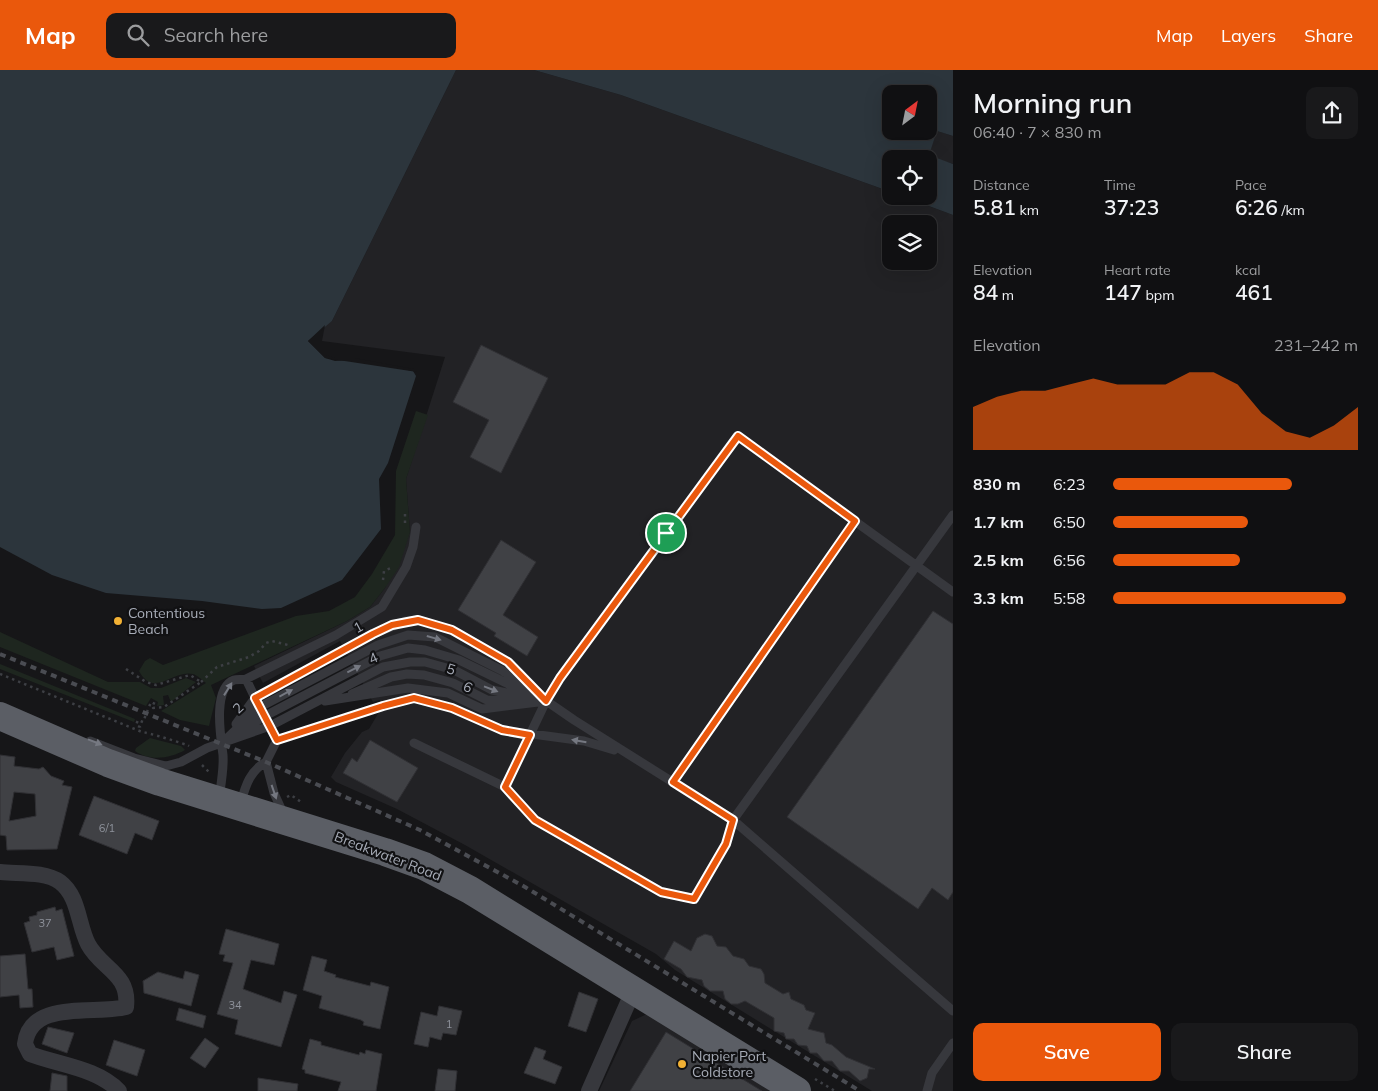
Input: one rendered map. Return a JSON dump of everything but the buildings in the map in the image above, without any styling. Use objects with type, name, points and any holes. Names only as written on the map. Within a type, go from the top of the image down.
[{"type":"highway","name":"Breakwater Road","points":[[9,715],[108,762],[229,804],[346,838],[424,866],[470,890],[634,989],[797,1091]]},
{"type":"street","points":[[0,872],[47,876],[60,882],[69,891],[87,943],[92,952],[114,972],[127,994],[126,1007],[110,1011],[56,1012],[42,1018],[27,1033],[25,1044],[30,1054],[97,1076],[113,1084],[119,1091]]},
{"type":"street","points":[[589,1091],[634,989]]},
{"type":"lane","points":[[505,787],[546,701],[560,678],[738,436],[953,592]]},
{"type":"lane","points":[[414,743],[505,787],[535,820],[661,892],[694,899],[726,844],[733,820],[952,518]]},
{"type":"lane","points":[[673,782],[855,521]]},
{"type":"lane","points":[[229,804],[220,744],[219,720],[224,692],[233,681],[246,680],[336,635],[382,607],[406,567],[413,547],[416,527]]},
{"type":"lane","name":"1","points":[[220,744],[255,698],[373,634],[399,623],[418,620],[452,630],[508,662],[546,701]]},
{"type":"lane","name":"2","points":[[220,744],[260,707],[378,645],[408,635],[435,637],[450,643],[503,671],[546,701]]},
{"type":"lane","points":[[80,737],[134,758],[166,766],[181,762],[207,748],[220,744],[265,716],[380,656],[408,648],[424,650],[459,660],[498,681],[546,701],[733,820],[953,1011]]},
{"type":"lane","name":"4","points":[[220,744],[270,726],[383,667],[410,662],[425,662],[454,670],[492,690],[546,701]]},
{"type":"lane","name":"5","points":[[348,696],[391,677],[407,674],[424,675],[453,683],[487,700],[546,701]]},
{"type":"lane","points":[[246,680],[277,740]]},
{"type":"lane","name":"6","points":[[348,696],[377,694],[408,688],[448,693],[482,709],[546,701]]},
{"type":"lane","points":[[312,704],[348,696]]},
{"type":"lane","points":[[229,804],[246,785],[255,768],[266,762],[277,740],[414,698],[452,708],[502,730],[584,741],[626,753]]},
{"type":"lane","points":[[0,706],[9,715]]},
{"type":"lane","points":[[266,762],[274,793],[287,820]]},
{"type":"lane","points":[[927,1091],[932,1072],[953,1043]]},
{"type":"path","points":[[404,514],[406,528]]},
{"type":"path","points":[[382,584],[384,571],[396,563]]},
{"type":"path","points":[[139,730],[140,727],[136,725],[138,720],[143,722],[151,702],[155,704],[153,708],[164,707],[201,682],[217,667],[249,657],[260,651],[266,643],[272,641],[290,645]]},
{"type":"path","points":[[126,669],[146,682],[156,685],[190,675],[201,682]]},
{"type":"path","points":[[0,674],[171,742],[179,741],[190,748]]},
{"type":"path","points":[[200,763],[210,772]]},
{"type":"shaded area","points":[[0,70],[456,70],[332,321],[308,341],[325,358],[335,361],[354,360],[413,371],[416,376],[388,463],[379,479],[381,529],[342,580],[281,608],[262,609],[202,601],[106,593],[52,575],[0,547]]},
{"type":"shaded area","points":[[456,70],[534,70],[621,95],[882,189],[882,205],[926,205],[953,215],[953,1091],[872,1091],[675,970],[656,954],[465,845],[397,809],[336,782],[331,777],[345,753],[362,732],[369,729],[379,712],[384,711],[380,700],[373,702],[340,641],[263,683],[254,666],[347,621],[370,607],[385,588],[410,532],[406,479],[445,357],[322,341],[325,325],[332,321]]},
{"type":"shaded area","points":[[534,70],[953,70],[953,136],[938,131],[938,85],[882,85],[882,140],[934,140],[931,150],[882,150],[882,189],[621,95]]},
{"type":"shaded area","points":[[938,131],[953,136],[953,164],[937,159],[937,150],[930,150],[934,140],[938,140]]},
{"type":"shaded area","points":[[937,158],[953,164],[953,215],[926,205],[937,205]]},
{"type":"shaded area","points":[[416,411],[428,415],[406,479],[410,532],[399,567],[370,607],[347,621],[211,685],[216,698],[209,726],[180,720],[161,711],[206,683],[198,676],[186,674],[151,683],[139,671],[145,661],[150,658],[163,665],[296,616],[329,611],[355,597],[372,574],[395,535],[396,471]]},
{"type":"shaded area","points":[[0,632],[108,682],[140,682],[151,688],[161,688],[186,678],[196,682],[171,702],[168,695],[163,696],[164,705],[157,706],[158,702],[151,698],[146,706],[0,647]]},
{"type":"shaded area","points":[[0,664],[135,719],[134,722],[0,669]]},
{"type":"shaded area","points":[[150,738],[181,746],[185,750],[160,758],[147,757],[135,751],[136,748]]},
{"type":"shaded area","points":[[647,1014],[774,1091],[599,1091],[632,1021]]},
{"type":"pier","points":[[325,325],[324,329],[311,341],[326,355],[335,358],[354,358],[414,369],[417,372],[325,358],[308,341]]},
{"type":"railway","points":[[0,654],[266,762],[420,830],[525,887],[860,1091]]},
{"type":"place","name":"Contentious Beach","points":[[118,621]]},
{"type":"place","name":"Napier Port Coldstore","points":[[682,1064]]},
{"type":"route","points":[[738,436],[855,521],[673,782],[733,820],[726,844],[694,899],[661,892],[535,820],[505,787],[530,735],[502,730],[452,708],[414,698],[399,701],[277,740],[255,698],[373,634],[392,625],[418,620],[452,630],[508,662],[546,701],[560,678],[666,533],[738,436]]}]
